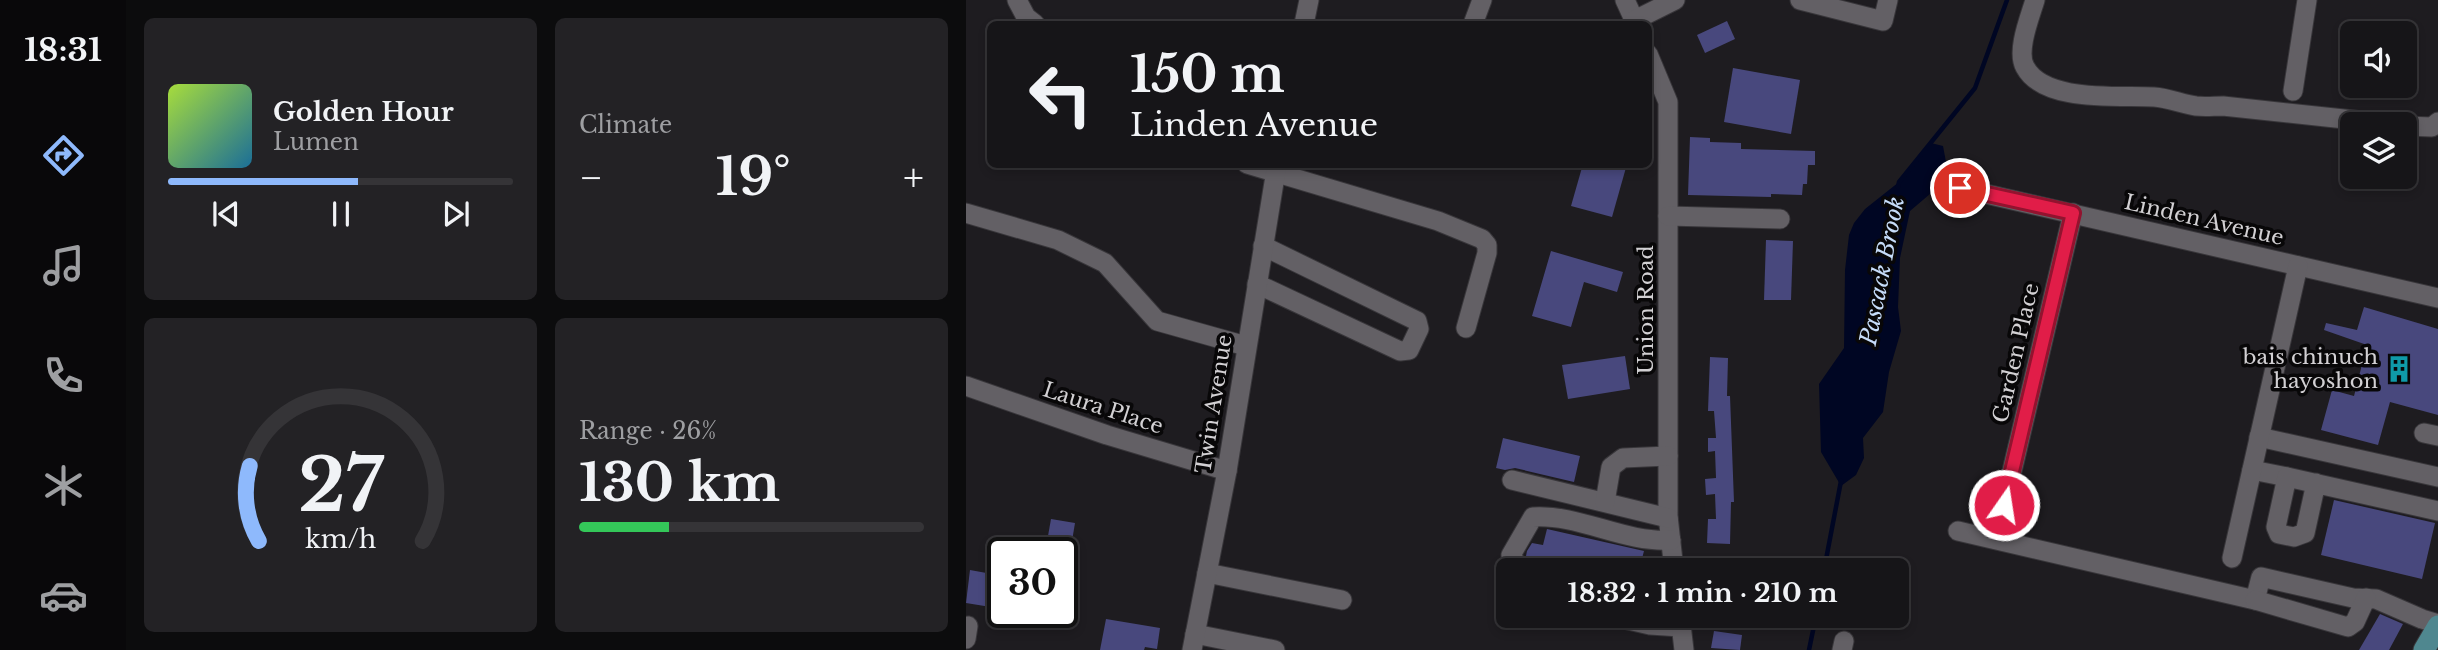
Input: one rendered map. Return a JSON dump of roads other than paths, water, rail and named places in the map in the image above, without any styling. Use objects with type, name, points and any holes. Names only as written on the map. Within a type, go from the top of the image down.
[{"type":"main road","points":[[2424,650],[2438,625]]},
{"type":"street","points":[[1017,0],[1031,21]]},
{"type":"street","points":[[1305,21],[1309,0]]},
{"type":"street","points":[[1474,21],[1482,0]]},
{"type":"street","points":[[1625,0],[1636,21]]},
{"type":"street","points":[[1638,21],[1675,0]]},
{"type":"street","points":[[1800,0],[1883,21],[1888,0]]},
{"type":"street","points":[[2035,0],[2023,41],[2023,64],[2033,80],[2052,90],[2093,95],[2158,97],[2197,106],[2223,106],[2340,119]]},
{"type":"street","points":[[2293,91],[2307,0]]},
{"type":"street","name":"Union Road","points":[[1652,64],[1668,102],[1668,518],[1673,558]]},
{"type":"street","points":[[2417,126],[2432,127],[2438,122]]},
{"type":"street","points":[[1277,169],[1438,221],[1482,239],[1487,244],[1487,253],[1466,328]]},
{"type":"street","name":"Twin Avenue","points":[[1194,642],[1227,471],[1277,169]]},
{"type":"street","name":"Linden Avenue","points":[[1960,188],[2438,298]]},
{"type":"street","points":[[966,213],[1058,240],[1105,263],[1157,321],[1246,346]]},
{"type":"street","name":"Garden Place","points":[[2004,505],[2073,213]]},
{"type":"street","points":[[1668,216],[1780,219]]},
{"type":"street","points":[[1257,285],[1400,351],[1409,350],[1419,329],[1417,321],[1264,246]]},
{"type":"street","points":[[2232,558],[2298,265]]},
{"type":"street","name":"Laura Place","points":[[966,386],[1107,435],[1227,471]]},
{"type":"street","points":[[2259,437],[2438,477]]},
{"type":"street","points":[[1605,502],[1611,467],[1623,458],[1668,456]]},
{"type":"street","points":[[2252,470],[2438,511]]},
{"type":"street","points":[[2287,477],[2276,527],[2279,534],[2294,537],[2305,533],[2316,483]]},
{"type":"street","points":[[1511,480],[1668,518]]},
{"type":"street","points":[[1513,558],[1511,555],[1533,517],[1553,516],[1627,537],[1671,540]]},
{"type":"street","points":[[1958,531],[2255,600],[2348,627],[2355,622],[2366,598]]},
{"type":"street","points":[[1207,573],[1342,600]]},
{"type":"street","points":[[2255,600],[2261,577],[2376,599],[2438,625]]},
{"type":"street","points":[[1681,628],[1684,650]]},
{"type":"street","points":[[1194,642],[1275,650]]},
{"type":"water","points":[[1931,143],[1943,146],[1946,162],[1930,194],[1910,211],[1900,258],[1898,307],[1901,331],[1889,372],[1883,412],[1863,438],[1864,458],[1856,475],[1841,486],[1821,452],[1819,384],[1844,348],[1845,270],[1849,235],[1865,209],[1899,182]]},
{"type":"waterway","name":"Pascack Brook","points":[[1898,187],[1899,182],[1975,88],[2007,0]]},
{"type":"waterway","name":"Pascack Brook","points":[[1826,558],[1841,481]]},
{"type":"waterway","name":"Pascack Brook","points":[[1809,650],[1814,628]]},
{"type":"place","name":"bais chinuch hayoshon","points":[[2399,369]]}]
